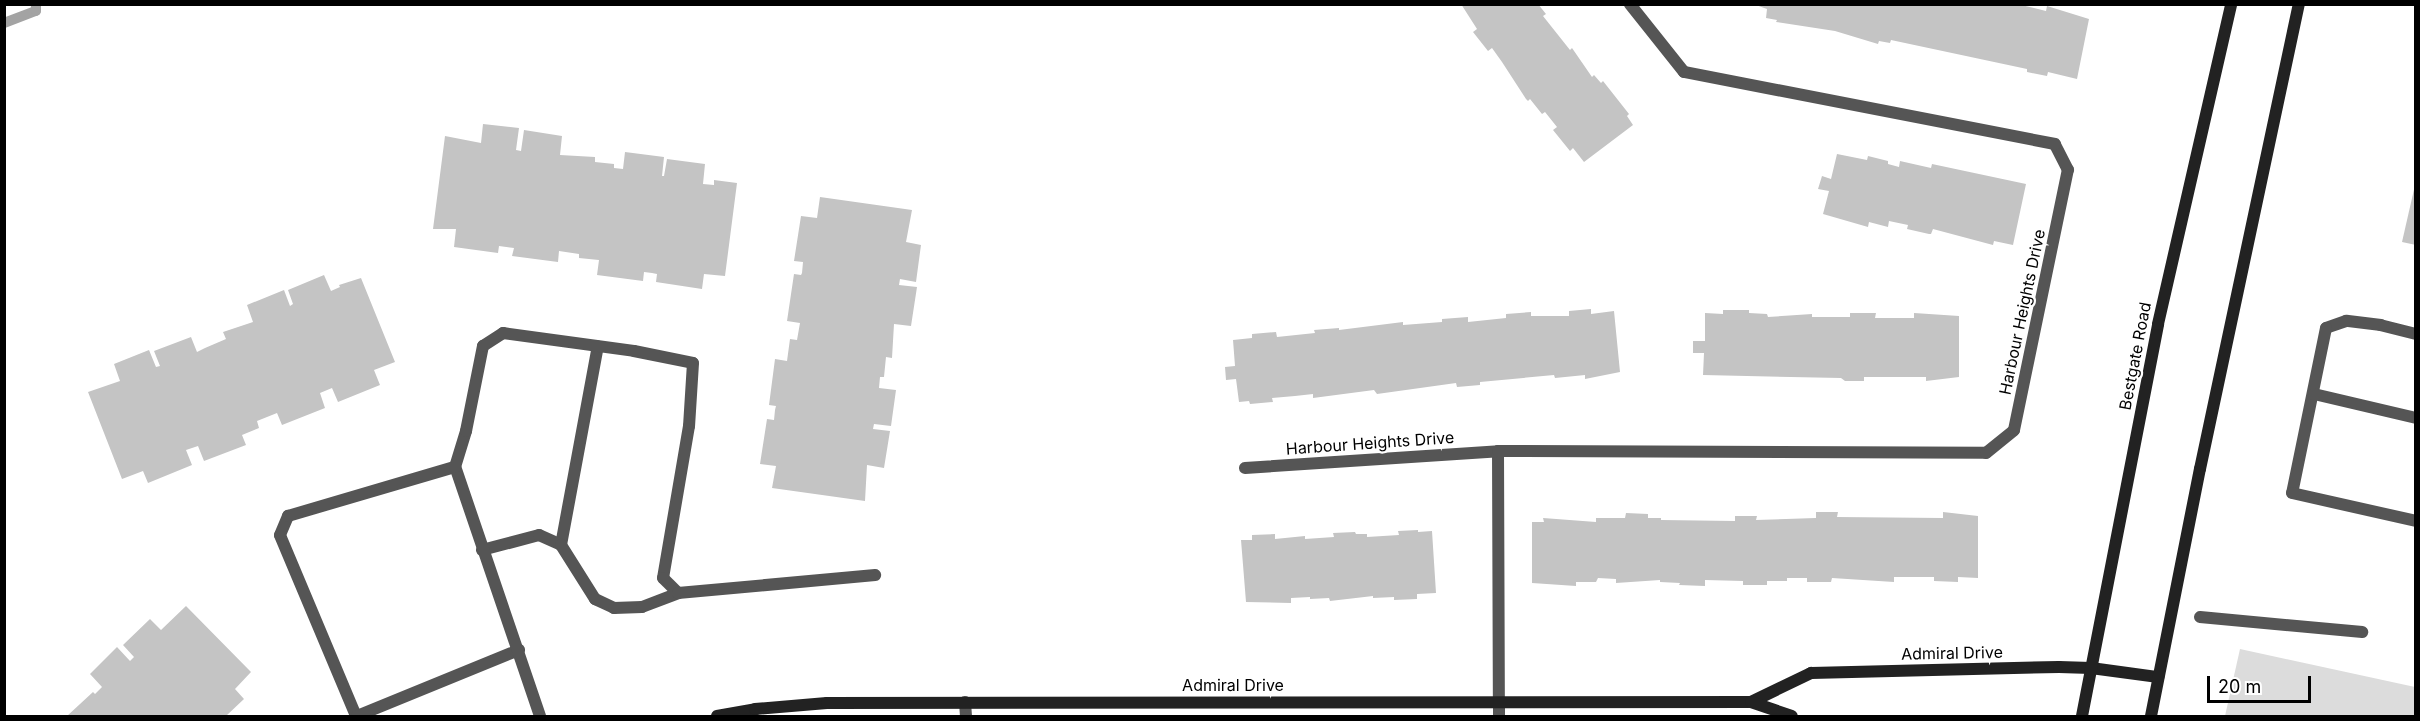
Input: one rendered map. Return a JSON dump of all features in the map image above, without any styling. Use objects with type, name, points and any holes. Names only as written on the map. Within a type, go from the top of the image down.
[{"type":"street","name":"Harbour Heights Drive","points":[[1245,468],[1498,451],[1986,453],[2014,430],[2068,170],[2055,144],[1684,72],[1630,4]]},
{"type":"street","name":"Bestgate Road","points":[[2082,717],[2158,324],[2231,4]]},
{"type":"street","points":[[2151,717],[2199,468],[2299,4]]},
{"type":"street","points":[[2415,334],[2382,325],[2346,321],[2326,328],[2292,493],[2415,521]]},
{"type":"street","points":[[540,717],[455,467],[466,432],[483,346],[503,333],[598,346],[693,363],[689,426],[663,578],[678,593]]},
{"type":"street","points":[[561,545],[598,346]]},
{"type":"street","points":[[2314,394],[2415,418]]},
{"type":"street","points":[[1498,451],[1500,717]]},
{"type":"street","points":[[455,467],[288,516],[280,535],[357,716],[519,650]]},
{"type":"street","points":[[482,550],[539,535],[561,545],[595,599],[614,608],[642,607],[678,593],[875,575]]},
{"type":"street","points":[[2200,617],[2362,632]]},
{"type":"street","name":"Admiral Drive","points":[[1751,702],[1811,673],[2091,668],[2158,677]]},
{"type":"street","points":[[965,702],[966,717]]},
{"type":"street","name":"Admiral Drive","points":[[717,717],[754,709],[827,703],[1751,702],[1792,717]]},
{"type":"shaded area","points":[[2240,649],[2415,687],[2415,716],[2225,716]]},
{"type":"building","points":[[1461,4],[1538,4],[1546,14],[1543,16],[1570,50],[1572,48],[1592,77],[1594,75],[1601,83],[1603,81],[1629,114],[1627,116],[1633,125],[1584,162],[1573,148],[1570,151],[1553,130],[1557,127],[1545,112],[1542,114],[1530,99],[1528,101],[1526,99],[1492,48],[1488,51],[1473,32],[1477,29]]},
{"type":"building","points":[[1753,4],[2017,4],[2046,11],[2047,6],[2089,19],[2077,79],[2048,72],[2047,76],[2027,72],[2027,69],[1891,40],[1890,43],[1879,41],[1878,44],[1835,31],[1776,22],[1777,20],[1766,18],[1767,9]]},
{"type":"building","points":[[483,124],[519,128],[516,150],[521,151],[524,130],[562,136],[560,155],[595,157],[595,162],[614,164],[614,168],[623,169],[625,152],[664,157],[662,176],[664,176],[667,159],[705,164],[703,184],[714,185],[714,180],[737,183],[725,276],[704,274],[702,289],[656,282],[657,274],[652,273],[644,272],[643,281],[597,275],[599,260],[579,258],[579,254],[559,251],[558,262],[512,256],[514,248],[499,246],[498,253],[454,247],[456,229],[433,229],[445,136],[481,143]]},
{"type":"building","points":[[1837,154],[1867,160],[1868,156],[1888,161],[1888,164],[1899,167],[1900,161],[1931,168],[1932,164],[2026,184],[2013,245],[1994,241],[1993,245],[1933,229],[1929,234],[1907,229],[1908,225],[1889,221],[1888,227],[1869,222],[1868,227],[1823,214],[1829,191],[1818,189],[1822,176],[1831,179]]},
{"type":"building","points":[[2416,185],[2416,245],[2402,242]]},
{"type":"building","points":[[820,197],[912,210],[906,242],[921,245],[916,282],[900,279],[899,285],[917,287],[911,326],[894,324],[892,358],[886,357],[884,377],[880,377],[879,388],[896,390],[891,426],[874,424],[873,429],[890,431],[884,468],[867,465],[865,501],[772,488],[776,466],[760,464],[767,419],[774,420],[776,406],[769,405],[775,359],[787,361],[790,339],[797,340],[800,323],[787,321],[794,274],[801,275],[802,273],[803,262],[794,261],[801,216],[817,218]]},
{"type":"building","points":[[324,275],[331,291],[340,287],[339,285],[361,278],[395,362],[374,370],[380,385],[338,402],[332,388],[320,393],[325,408],[282,425],[277,413],[257,421],[259,428],[242,435],[246,445],[204,461],[198,446],[186,450],[192,465],[148,483],[143,471],[122,479],[88,392],[120,381],[114,364],[149,350],[156,367],[160,366],[154,351],[191,337],[197,352],[226,339],[223,332],[253,322],[247,305],[284,290],[290,306],[293,304],[288,290]]},
{"type":"building","points":[[1591,309],[1591,314],[1614,311],[1620,372],[1585,379],[1585,375],[1555,378],[1554,375],[1480,382],[1480,385],[1457,387],[1456,383],[1377,394],[1374,390],[1313,398],[1313,394],[1272,398],[1273,402],[1250,404],[1249,401],[1239,402],[1236,379],[1226,380],[1225,367],[1235,366],[1233,340],[1252,338],[1252,334],[1276,332],[1277,337],[1315,333],[1314,330],[1339,328],[1339,330],[1403,322],[1403,325],[1442,322],[1442,319],[1468,317],[1468,322],[1506,318],[1506,314],[1531,312],[1531,316],[1569,316],[1569,311]]},
{"type":"building","points":[[1723,310],[1749,310],[1749,313],[1767,314],[1768,317],[1812,314],[1812,317],[1850,317],[1850,313],[1876,313],[1875,318],[1914,318],[1914,313],[1959,316],[1959,377],[1926,381],[1926,377],[1864,377],[1864,381],[1845,381],[1841,378],[1703,375],[1704,353],[1693,353],[1693,341],[1705,341],[1705,313],[1723,314]]},
{"type":"building","points":[[1816,512],[1838,512],[1837,517],[1943,518],[1943,512],[1978,516],[1978,578],[1958,577],[1958,582],[1934,581],[1934,577],[1894,577],[1894,582],[1832,578],[1831,582],[1807,582],[1807,578],[1787,578],[1787,581],[1767,581],[1767,585],[1743,585],[1743,581],[1705,580],[1705,586],[1679,585],[1680,583],[1660,582],[1660,580],[1616,583],[1616,579],[1598,578],[1596,582],[1576,582],[1576,586],[1532,583],[1532,522],[1544,522],[1543,518],[1596,522],[1596,518],[1625,518],[1626,513],[1648,514],[1648,518],[1661,518],[1661,520],[1735,521],[1735,516],[1757,516],[1756,520],[1816,518]]},
{"type":"building","points":[[1418,530],[1418,532],[1432,531],[1436,593],[1417,594],[1417,599],[1394,600],[1394,597],[1373,598],[1373,596],[1330,601],[1329,598],[1310,599],[1310,597],[1291,598],[1291,603],[1246,602],[1241,540],[1252,540],[1252,535],[1275,534],[1275,539],[1305,536],[1305,539],[1334,537],[1333,533],[1355,532],[1356,534],[1367,534],[1367,537],[1399,535],[1398,531]]},
{"type":"building","points":[[186,606],[251,672],[235,689],[244,699],[226,716],[67,716],[93,692],[95,694],[102,687],[90,674],[117,647],[130,661],[134,657],[123,645],[150,619],[161,630]]},
{"type":"waterway","points":[[4,23],[36,11],[36,4]]}]
